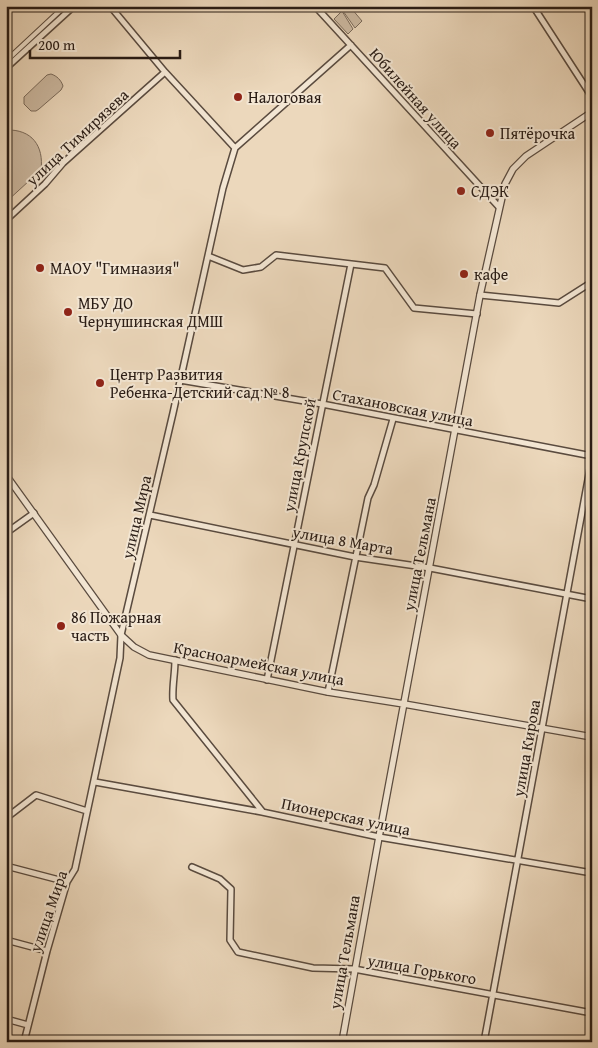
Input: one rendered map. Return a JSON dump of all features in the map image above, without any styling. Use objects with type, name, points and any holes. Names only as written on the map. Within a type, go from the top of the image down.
[{"type":"street","points":[[6,61],[65,6]]},
{"type":"street","points":[[6,68],[74,6]]},
{"type":"street","points":[[110,6],[165,72],[235,148],[351,45]]},
{"type":"street","name":"Юбилейная улица","points":[[315,6],[499,207]]},
{"type":"street","points":[[533,6],[592,97]]},
{"type":"street","name":"улица Тимирязева","points":[[6,220],[45,184],[63,164],[165,72]]},
{"type":"street","name":"улица Тельмана","points":[[342,1042],[480,295],[505,184],[513,169],[526,156],[592,112]]},
{"type":"street","name":"улица Мира","points":[[24,1042],[67,882],[75,869],[120,658],[121,635],[150,515],[223,188],[235,148]]},
{"type":"street","points":[[208,256],[243,270],[261,267],[276,255],[385,268],[414,308],[477,314]]},
{"type":"street","name":"улица Крупской","points":[[267,680],[351,264]]},
{"type":"street","points":[[480,295],[559,303],[592,282]]},
{"type":"street","name":"Стахановская улица","points":[[180,380],[322,404],[592,457]]},
{"type":"street","points":[[328,692],[368,498],[374,485],[393,419]]},
{"type":"street","name":"улица Кирова","points":[[484,1042],[592,457]]},
{"type":"street","name":"Красноармейская улица","points":[[6,475],[121,635],[134,647],[149,655],[328,692],[592,737]]},
{"type":"street","points":[[6,533],[34,513]]},
{"type":"street","name":"улица 8 Марта","points":[[150,515],[355,557],[430,568],[592,599]]},
{"type":"street","points":[[175,660],[172,688],[173,700],[262,812]]},
{"type":"street","name":"Пионерская улица","points":[[95,782],[262,812],[379,837],[592,873]]},
{"type":"street","points":[[6,818],[36,795],[87,811]]},
{"type":"street","points":[[6,866],[67,882]]},
{"type":"street","name":"улица Горького","points":[[192,867],[220,879],[231,889],[230,940],[238,952],[313,968],[354,970],[592,1013]]},
{"type":"street","points":[[6,940],[47,951]]},
{"type":"street","points":[[6,1019],[28,1025]]},
{"type":"shaded area","points":[[346,8],[351,8],[362,21],[355,28],[343,11]]},
{"type":"shaded area","points":[[342,11],[353,29],[348,34],[334,19]]},
{"type":"shaded area","points":[[51,74],[61,82],[63,86],[61,90],[39,109],[31,111],[24,104],[24,97],[47,75]]},
{"type":"shaded area","points":[[6,130],[23,132],[34,141],[40,153],[41,170],[6,202]]},
{"type":"place","name":"Налоговая","points":[[238,97]]},
{"type":"place","name":"Пятёрочка","points":[[490,133]]},
{"type":"place","name":"СДЭК","points":[[461,191]]},
{"type":"place","name":"МАОУ \"Гимназия\"","points":[[40,268]]},
{"type":"place","name":"кафе","points":[[464,274]]},
{"type":"place","name":"МБУ ДО Чернушинская ДМШ","points":[[68,312]]},
{"type":"place","name":"Центр Развития Ребенка-Детский сад № 8","points":[[100,383]]},
{"type":"place","name":"86 Пожарная часть","points":[[61,626]]}]
